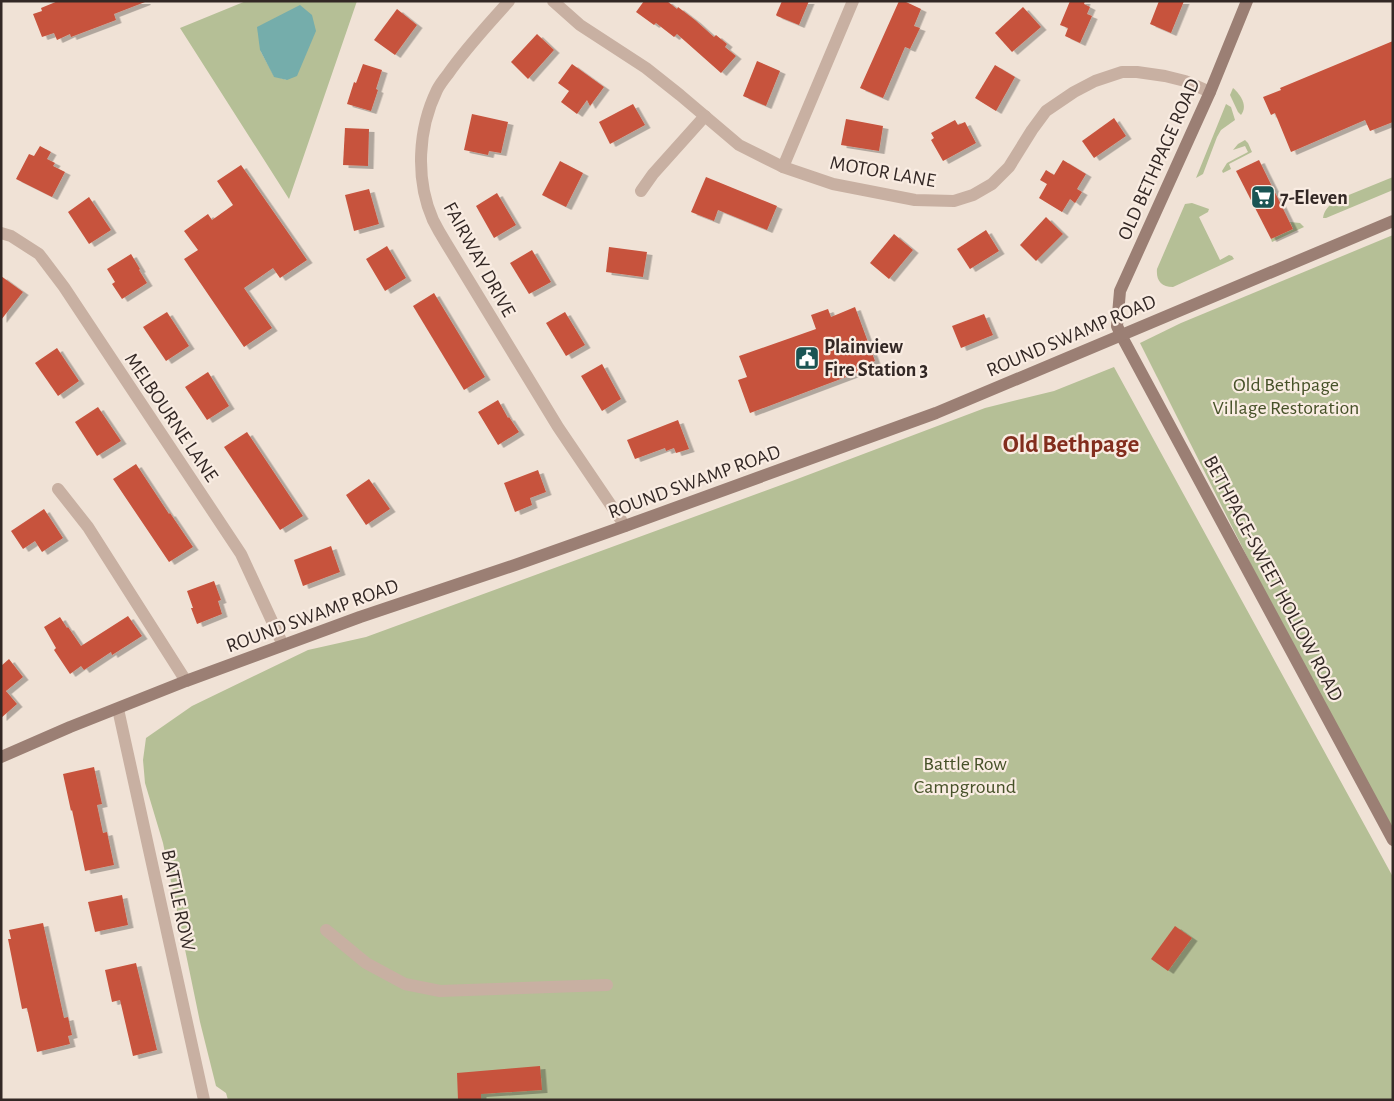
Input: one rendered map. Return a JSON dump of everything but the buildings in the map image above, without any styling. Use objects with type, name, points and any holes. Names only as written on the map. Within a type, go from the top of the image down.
[{"type":"main road","name":"OLD BETHPAGE ROAD","points":[[1121,335],[1117,326],[1120,291],[1210,92],[1247,1]]},
{"type":"main road","name":"ROUND SWAMP ROAD","points":[[1,757],[70,727],[283,645],[625,526],[936,413],[1393,220]]},
{"type":"main road","name":"BETHPAGE-SWEET HOLLOW ROAD","points":[[1121,335],[1393,840]]},
{"type":"street","name":"FAIRWAY DRIVE","points":[[509,1],[457,60],[438,89],[429,112],[423,139],[421,168],[424,188],[433,219],[446,243],[558,427],[625,526]]},
{"type":"street","name":"MOTOR LANE","points":[[553,1],[580,25],[646,68],[680,94],[739,145],[783,166],[833,184],[915,200],[954,201],[974,195],[992,184],[1009,167],[1046,111],[1074,92],[1095,81],[1122,72],[1137,72],[1185,81],[1210,92]]},
{"type":"street","points":[[783,166],[853,1]]},
{"type":"street","points":[[641,191],[653,174],[705,116]]},
{"type":"street","name":"MELBOURNE LANE","points":[[1,233],[11,236],[39,254],[64,287],[241,554],[283,645]]},
{"type":"street","points":[[58,489],[88,527],[186,681]]},
{"type":"street","name":"BATTLE ROW","points":[[118,709],[204,1100]]},
{"type":"street","points":[[326,930],[366,962],[406,984],[440,991],[607,985]]},
{"type":"green space","points":[[246,1],[357,1],[289,199],[180,28]],"holes":[[[260,50],[287,80],[274,76]]]},
{"type":"green space","points":[[1233,88],[1239,94],[1244,104],[1241,115],[1230,95]]},
{"type":"green space","points":[[1226,104],[1231,107],[1235,120],[1221,130],[1203,174],[1196,178]]},
{"type":"green space","points":[[1245,140],[1252,152],[1229,164],[1231,169],[1223,173],[1222,171],[1227,163],[1248,152],[1245,146],[1233,150]]},
{"type":"green space","points":[[1393,177],[1393,190],[1323,218],[1326,210],[1334,201]]},
{"type":"green space","points":[[1192,203],[1209,209],[1208,212],[1199,217],[1220,260],[1229,255],[1234,259],[1173,287],[1165,286],[1158,280],[1157,269],[1185,204]]},
{"type":"green space","points":[[1290,222],[1300,223],[1304,227],[1272,242],[1271,239],[1293,229]]},
{"type":"green space","name":"Old Bethpage Village Restoration","points":[[1393,235],[1393,848],[1140,343],[1181,323]]},
{"type":"green space","name":"Battle Row Campground","points":[[1114,367],[1393,877],[1393,1100],[228,1100],[226,1093],[216,1086],[200,1022],[163,843],[145,783],[143,760],[146,738],[192,706],[308,650],[366,637],[985,408],[1054,391]]},
{"type":"water","points":[[300,5],[312,15],[316,31],[297,76],[287,80],[274,77],[260,50],[257,27]]},
{"type":"place","name":"7-Eleven","points":[[1263,197]]},
{"type":"place","name":"Plainview Fire Station 3","points":[[807,358]]},
{"type":"district","name":"Old Bethpage","points":[[1071,443]]}]
